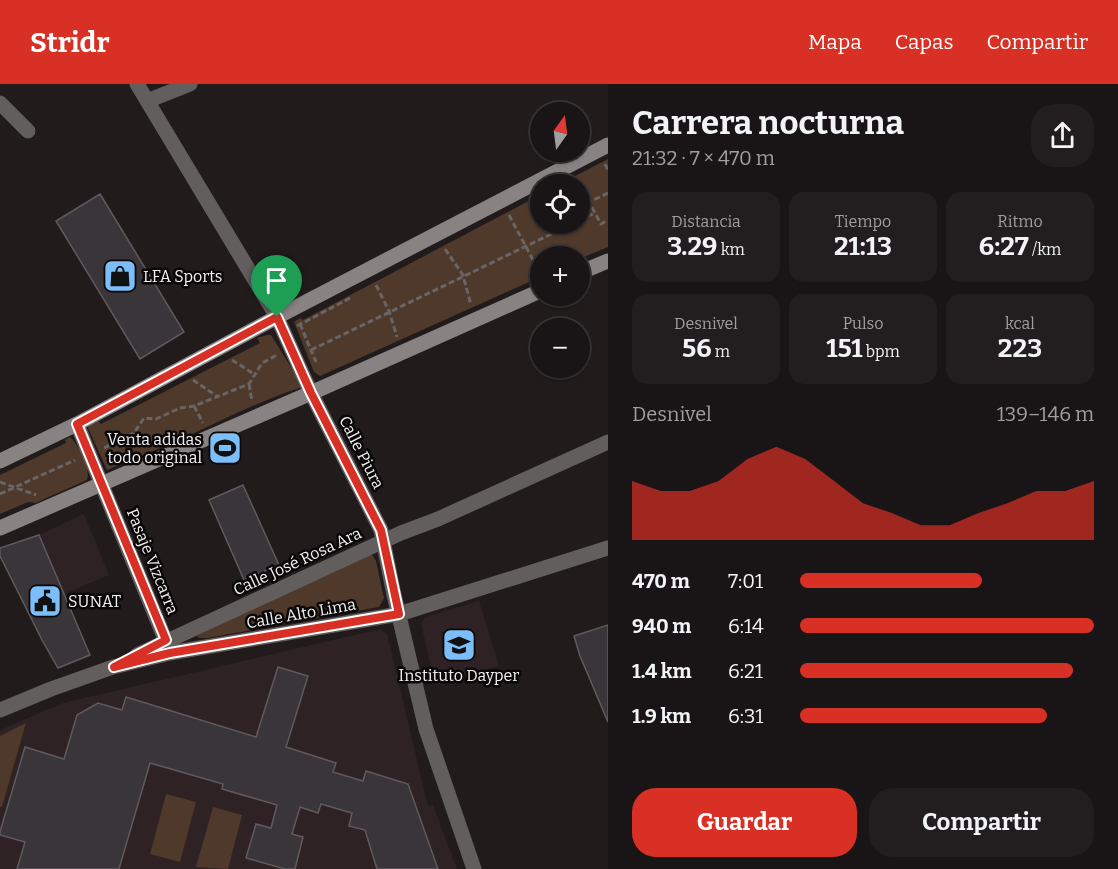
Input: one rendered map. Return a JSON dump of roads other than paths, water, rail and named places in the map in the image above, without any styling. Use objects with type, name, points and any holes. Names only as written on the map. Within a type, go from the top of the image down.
[{"type":"street","name":"Calle Piura","points":[[137,84],[277,317],[311,393],[381,530],[426,729],[474,869]]},
{"type":"street","points":[[147,101],[190,84]]},
{"type":"street","points":[[0,103],[28,131]]},
{"type":"street","points":[[0,461],[77,424],[608,145]]},
{"type":"street","points":[[590,268],[608,261]]},
{"type":"street","points":[[0,528],[530,295]]},
{"type":"street","name":"Pasaje Vizcarra","points":[[77,424],[168,647]]},
{"type":"street","name":"Calle José Rosa Ara","points":[[168,647],[384,540],[438,519],[608,442]]},
{"type":"street","name":"Calle Alto Lima","points":[[0,710],[168,647],[399,614],[608,548]]},
{"type":"place","name":"LFA Sports","points":[[120,276]]},
{"type":"place","name":"Venta adidas todo original","points":[[225,448]]},
{"type":"place","name":"SUNAT","points":[[45,601]]},
{"type":"place","name":"Instituto Dayper","points":[[459,645]]}]
